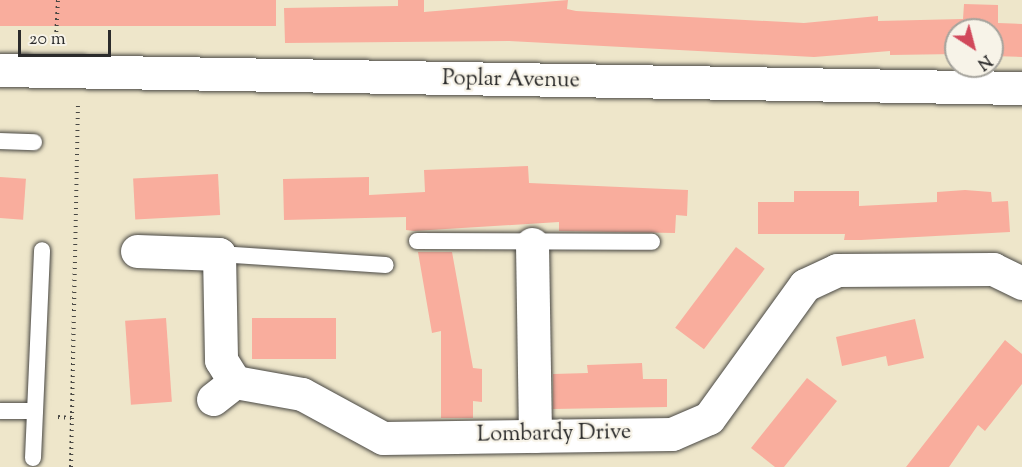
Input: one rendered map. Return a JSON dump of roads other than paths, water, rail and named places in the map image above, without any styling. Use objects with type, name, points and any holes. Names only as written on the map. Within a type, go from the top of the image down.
[{"type":"street","name":"Poplar Avenue","points":[[0,70],[1022,88]]},
{"type":"street","points":[[532,244],[535,436]]},
{"type":"street","points":[[137,252],[219,254]]},
{"type":"street","name":"Lombardy Drive","points":[[219,254],[221,360],[224,391],[302,394],[383,438],[672,434],[709,418],[805,285],[837,270],[993,269],[1022,283]]},
{"type":"lane","points":[[0,141],[34,142]]},
{"type":"lane","points":[[417,241],[532,244],[601,238],[652,242]]},
{"type":"lane","points":[[33,458],[42,250]]},
{"type":"lane","points":[[219,254],[386,265]]},
{"type":"lane","points":[[0,411],[35,411]]}]
